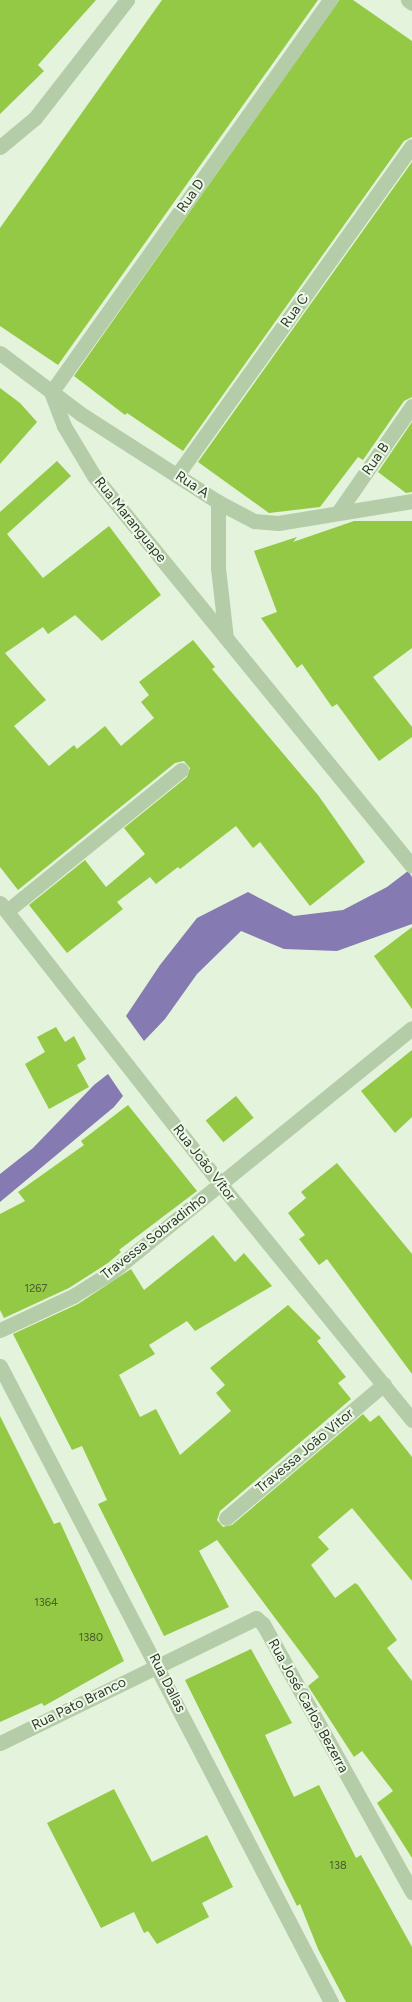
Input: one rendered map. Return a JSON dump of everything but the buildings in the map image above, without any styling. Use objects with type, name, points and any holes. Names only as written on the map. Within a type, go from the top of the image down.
[{"type":"street","points":[[0,147],[35,118],[127,0]]},
{"type":"street","name":"Rua D","points":[[51,392],[330,0]]},
{"type":"street","points":[[408,0],[412,3]]},
{"type":"street","name":"Rua C","points":[[177,476],[412,146]]},
{"type":"street","name":"Rua A","points":[[0,354],[51,392],[177,476],[218,502],[254,521],[278,523],[339,511],[412,501]]},
{"type":"street","name":"Rua Maranguape","points":[[51,392],[64,426],[94,476],[412,866]]},
{"type":"street","name":"Rua B","points":[[339,511],[412,406]]},
{"type":"street","points":[[218,502],[218,568],[226,638]]},
{"type":"street","points":[[4,907],[181,770]]},
{"type":"street","name":"Rua João Vítor","points":[[4,907],[221,1185],[412,1420]]},
{"type":"street","name":"Travessa Sobradinho","points":[[0,1330],[73,1296],[114,1271],[412,1028]]},
{"type":"street","name":"Rua Dallas","points":[[0,1366],[158,1665],[331,2002]]},
{"type":"street","name":"Travessa João Vitor","points":[[226,1518],[384,1384]]},
{"type":"street","name":"Rua José Carlos Bezerra","points":[[158,1665],[253,1617],[258,1619],[412,1892]]},
{"type":"street","name":"Rua Pato Branco","points":[[0,1743],[158,1665]]},
{"type":"shaded area","points":[[408,871],[412,877],[412,924],[337,951],[284,949],[241,931],[197,974],[165,1019],[144,1041],[126,1016],[160,965],[197,918],[248,892],[294,916],[343,910],[387,887]]},
{"type":"shaded area","points":[[108,1074],[123,1096],[114,1107],[0,1202],[0,1174],[33,1148],[94,1085]]}]
